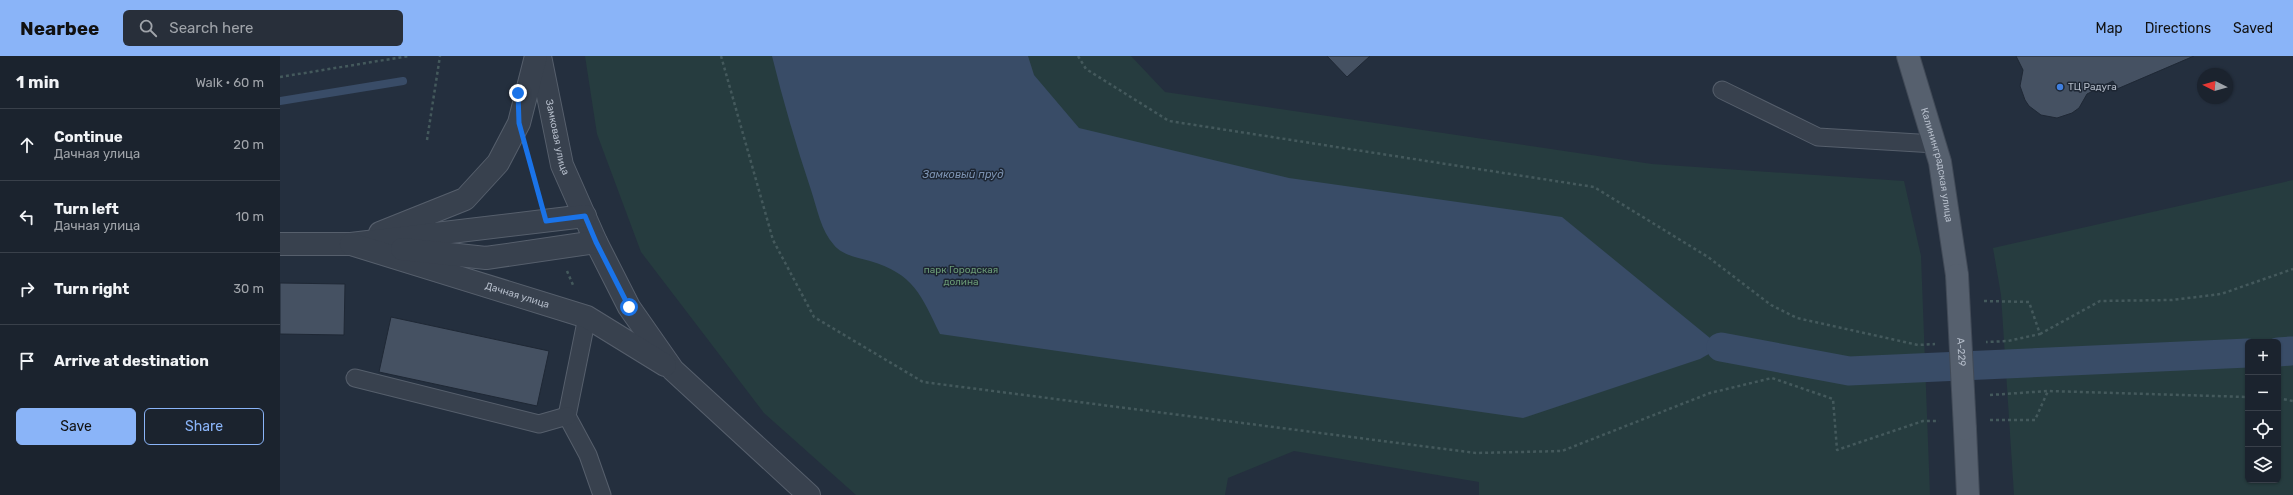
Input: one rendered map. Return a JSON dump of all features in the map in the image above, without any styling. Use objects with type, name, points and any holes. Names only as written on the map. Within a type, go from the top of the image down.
[{"type":"main road","name":"Калининградская улица","points":[[1908,56],[1940,162],[1957,275]]},
{"type":"main road","name":"А-229","points":[[1957,275],[1968,495]]},
{"type":"street","name":"Дачная улица","points":[[351,244],[465,199],[498,163],[519,123],[536,56]]},
{"type":"street","name":"Замковая улица","points":[[540,56],[562,165],[585,216]]},
{"type":"street","name":"Дачная улица","points":[[351,244],[585,216],[596,242],[629,307],[673,370]]},
{"type":"street","name":"Дачная улица","points":[[280,244],[351,244],[486,258],[596,242]]},
{"type":"street","name":"Дачная улица","points":[[351,244],[587,317],[673,370],[809,495]]},
{"type":"lane","points":[[1722,90],[1818,137],[1935,144]]},
{"type":"lane","points":[[587,317],[567,416],[588,455],[602,495]]},
{"type":"lane","points":[[355,378],[539,424],[567,416]]},
{"type":"path","points":[[280,77],[409,56]]},
{"type":"path","points":[[427,140],[440,56]]},
{"type":"path","points":[[720,56],[738,114],[772,240],[814,317],[923,382],[1476,453],[1562,451],[1710,393],[1772,378],[1833,399],[1837,450],[1923,422]]},
{"type":"path","points":[[1078,56],[1086,69],[1169,121],[1594,188],[1708,257],[1771,305],[1798,318],[1918,345]]},
{"type":"path","points":[[519,123],[546,221]]},
{"type":"path","points":[[557,248],[587,317]]},
{"type":"path","points":[[2008,341],[2040,334],[2100,301],[2172,300],[2221,294],[2293,269]]},
{"type":"path","points":[[1984,301],[2029,302],[2040,334]]},
{"type":"path","points":[[1990,395],[2048,392],[2245,397]]},
{"type":"path","points":[[2006,420],[2035,420],[2048,392]]},
{"type":"path","points":[[2281,399],[2293,401]]},
{"type":"green space","name":"парк Городская долина","points":[[585,56],[1131,56],[1165,92],[1652,164],[1904,181],[1921,256],[1930,495],[1479,495],[1479,482],[1294,451],[1228,478],[1225,495],[856,495],[764,413],[641,252],[597,134]]},
{"type":"green space","points":[[2293,180],[2293,495],[2014,495],[2001,295],[1993,248]]},
{"type":"water","name":"Замковый пруд","points":[[772,56],[1028,56],[1034,75],[1079,128],[1289,178],[1562,217],[1721,347],[1700,359],[1523,418],[940,334],[921,297],[897,272],[885,266],[846,254],[837,248],[826,233],[820,219],[800,156]]},
{"type":"building","points":[[1327,56],[1370,56],[1347,77]]},
{"type":"building","name":"ТЦ Радуга","points":[[2016,56],[2194,56],[2117,89],[2113,81],[2087,94],[2079,108],[2072,113],[2057,118],[2041,115],[2029,106],[2025,100],[2020,86],[2023,70]]},
{"type":"building","points":[[280,283],[345,284],[344,335],[280,334]]},
{"type":"building","points":[[391,317],[549,351],[537,406],[379,372]]},
{"type":"waterway","points":[[280,101],[403,81]]},
{"type":"waterway","points":[[1721,347],[1849,371],[2245,353]]},
{"type":"waterway","points":[[2281,352],[2291,351]]},
{"type":"place","name":"ТЦ Радуга","points":[[2060,87]]},
{"type":"route","points":[[518,93],[519,123],[546,221],[585,216],[596,242],[629,307]]}]
